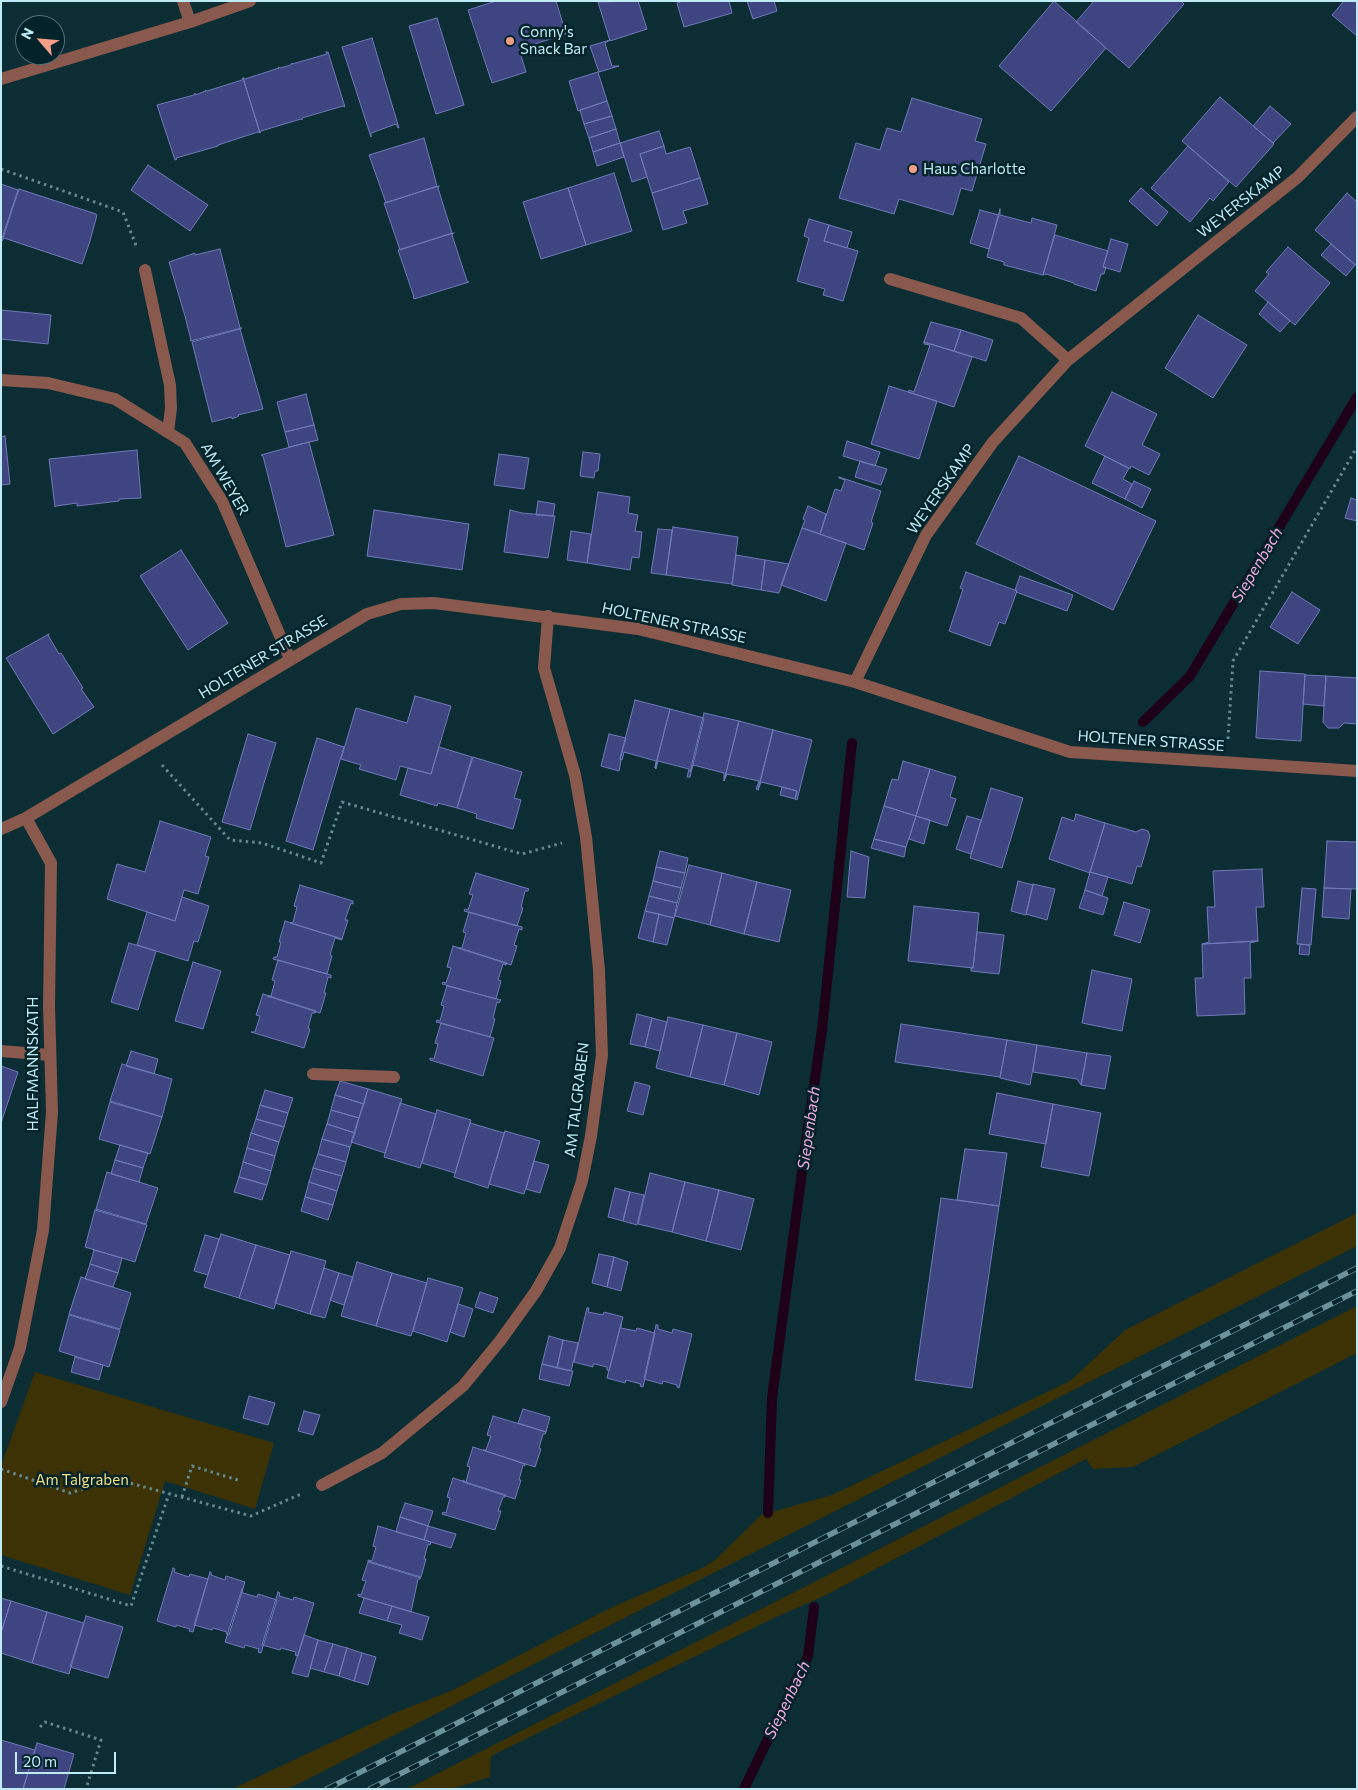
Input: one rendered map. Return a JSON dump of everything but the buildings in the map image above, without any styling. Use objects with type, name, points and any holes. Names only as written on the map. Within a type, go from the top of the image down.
[{"type":"street","points":[[184,1],[190,22]]},
{"type":"street","points":[[1,79],[190,22],[250,1]]},
{"type":"street","name":"WEYERSKAMP","points":[[855,682],[926,535],[993,442],[1068,360],[1298,177],[1357,117]]},
{"type":"street","points":[[145,270],[170,385],[171,408],[168,432]]},
{"type":"street","points":[[890,279],[1021,318],[1068,360]]},
{"type":"street","name":"AM WEYER","points":[[1,380],[48,383],[115,399],[185,443],[222,501],[290,659]]},
{"type":"street","name":"HOLTENER STRASSE","points":[[1,829],[26,818],[367,614],[401,604],[434,603],[548,616],[638,629],[855,682],[1070,752],[1357,771]]},
{"type":"street","name":"AM TALGRABEN","points":[[322,1485],[382,1453],[463,1386],[500,1342],[536,1291],[560,1248],[582,1181],[591,1136],[602,1055],[599,970],[586,837],[575,775],[544,668],[548,616]]},
{"type":"street","name":"HALFMANNSKATH","points":[[1,1402],[20,1348],[43,1230],[52,1112],[49,1006],[51,863],[26,818]]},
{"type":"street","points":[[1,1051],[50,1056]]},
{"type":"street","points":[[314,1074],[394,1077]]},
{"type":"path","points":[[1,169],[124,212],[145,270]]},
{"type":"path","points":[[1226,762],[1233,660],[1357,447]]},
{"type":"path","points":[[144,747],[230,840],[262,842],[321,863],[342,802],[522,854],[586,837]]},
{"type":"path","points":[[182,1497],[192,1466],[241,1481]]},
{"type":"path","points":[[1,1469],[70,1493],[115,1479],[251,1516],[322,1485]]},
{"type":"path","points":[[1,1566],[131,1606],[169,1494]]},
{"type":"path","points":[[40,1727],[45,1722],[101,1740],[86,1789]]},
{"type":"green space","points":[[1357,1213],[1357,1246],[288,1789],[232,1789],[392,1714],[453,1690],[606,1610],[702,1568],[715,1560],[761,1515],[832,1495],[1070,1381],[1125,1330]]},
{"type":"green space","points":[[1357,1306],[1357,1353],[1133,1467],[1093,1469],[1086,1459],[824,1596],[776,1617],[491,1756],[490,1777],[452,1789],[407,1789]]},
{"type":"green space","name":"Am Talgraben","points":[[35,1372],[274,1443],[255,1509],[165,1481],[130,1595],[1,1555],[1,1466]]},
{"type":"waterway","name":"Siepenbach","points":[[1143,722],[1190,676],[1357,397]]},
{"type":"waterway","name":"Siepenbach","points":[[768,1513],[772,1398],[822,1030],[852,743]]},
{"type":"waterway","name":"Siepenbach","points":[[744,1789],[808,1656],[814,1607]]},
{"type":"railway","points":[[327,1789],[1357,1268]]},
{"type":"railway","points":[[370,1789],[1357,1291]]},
{"type":"place","name":"Conny's Snack Bar","points":[[510,41]]},
{"type":"place","name":"Haus Charlotte","points":[[913,169]]}]
